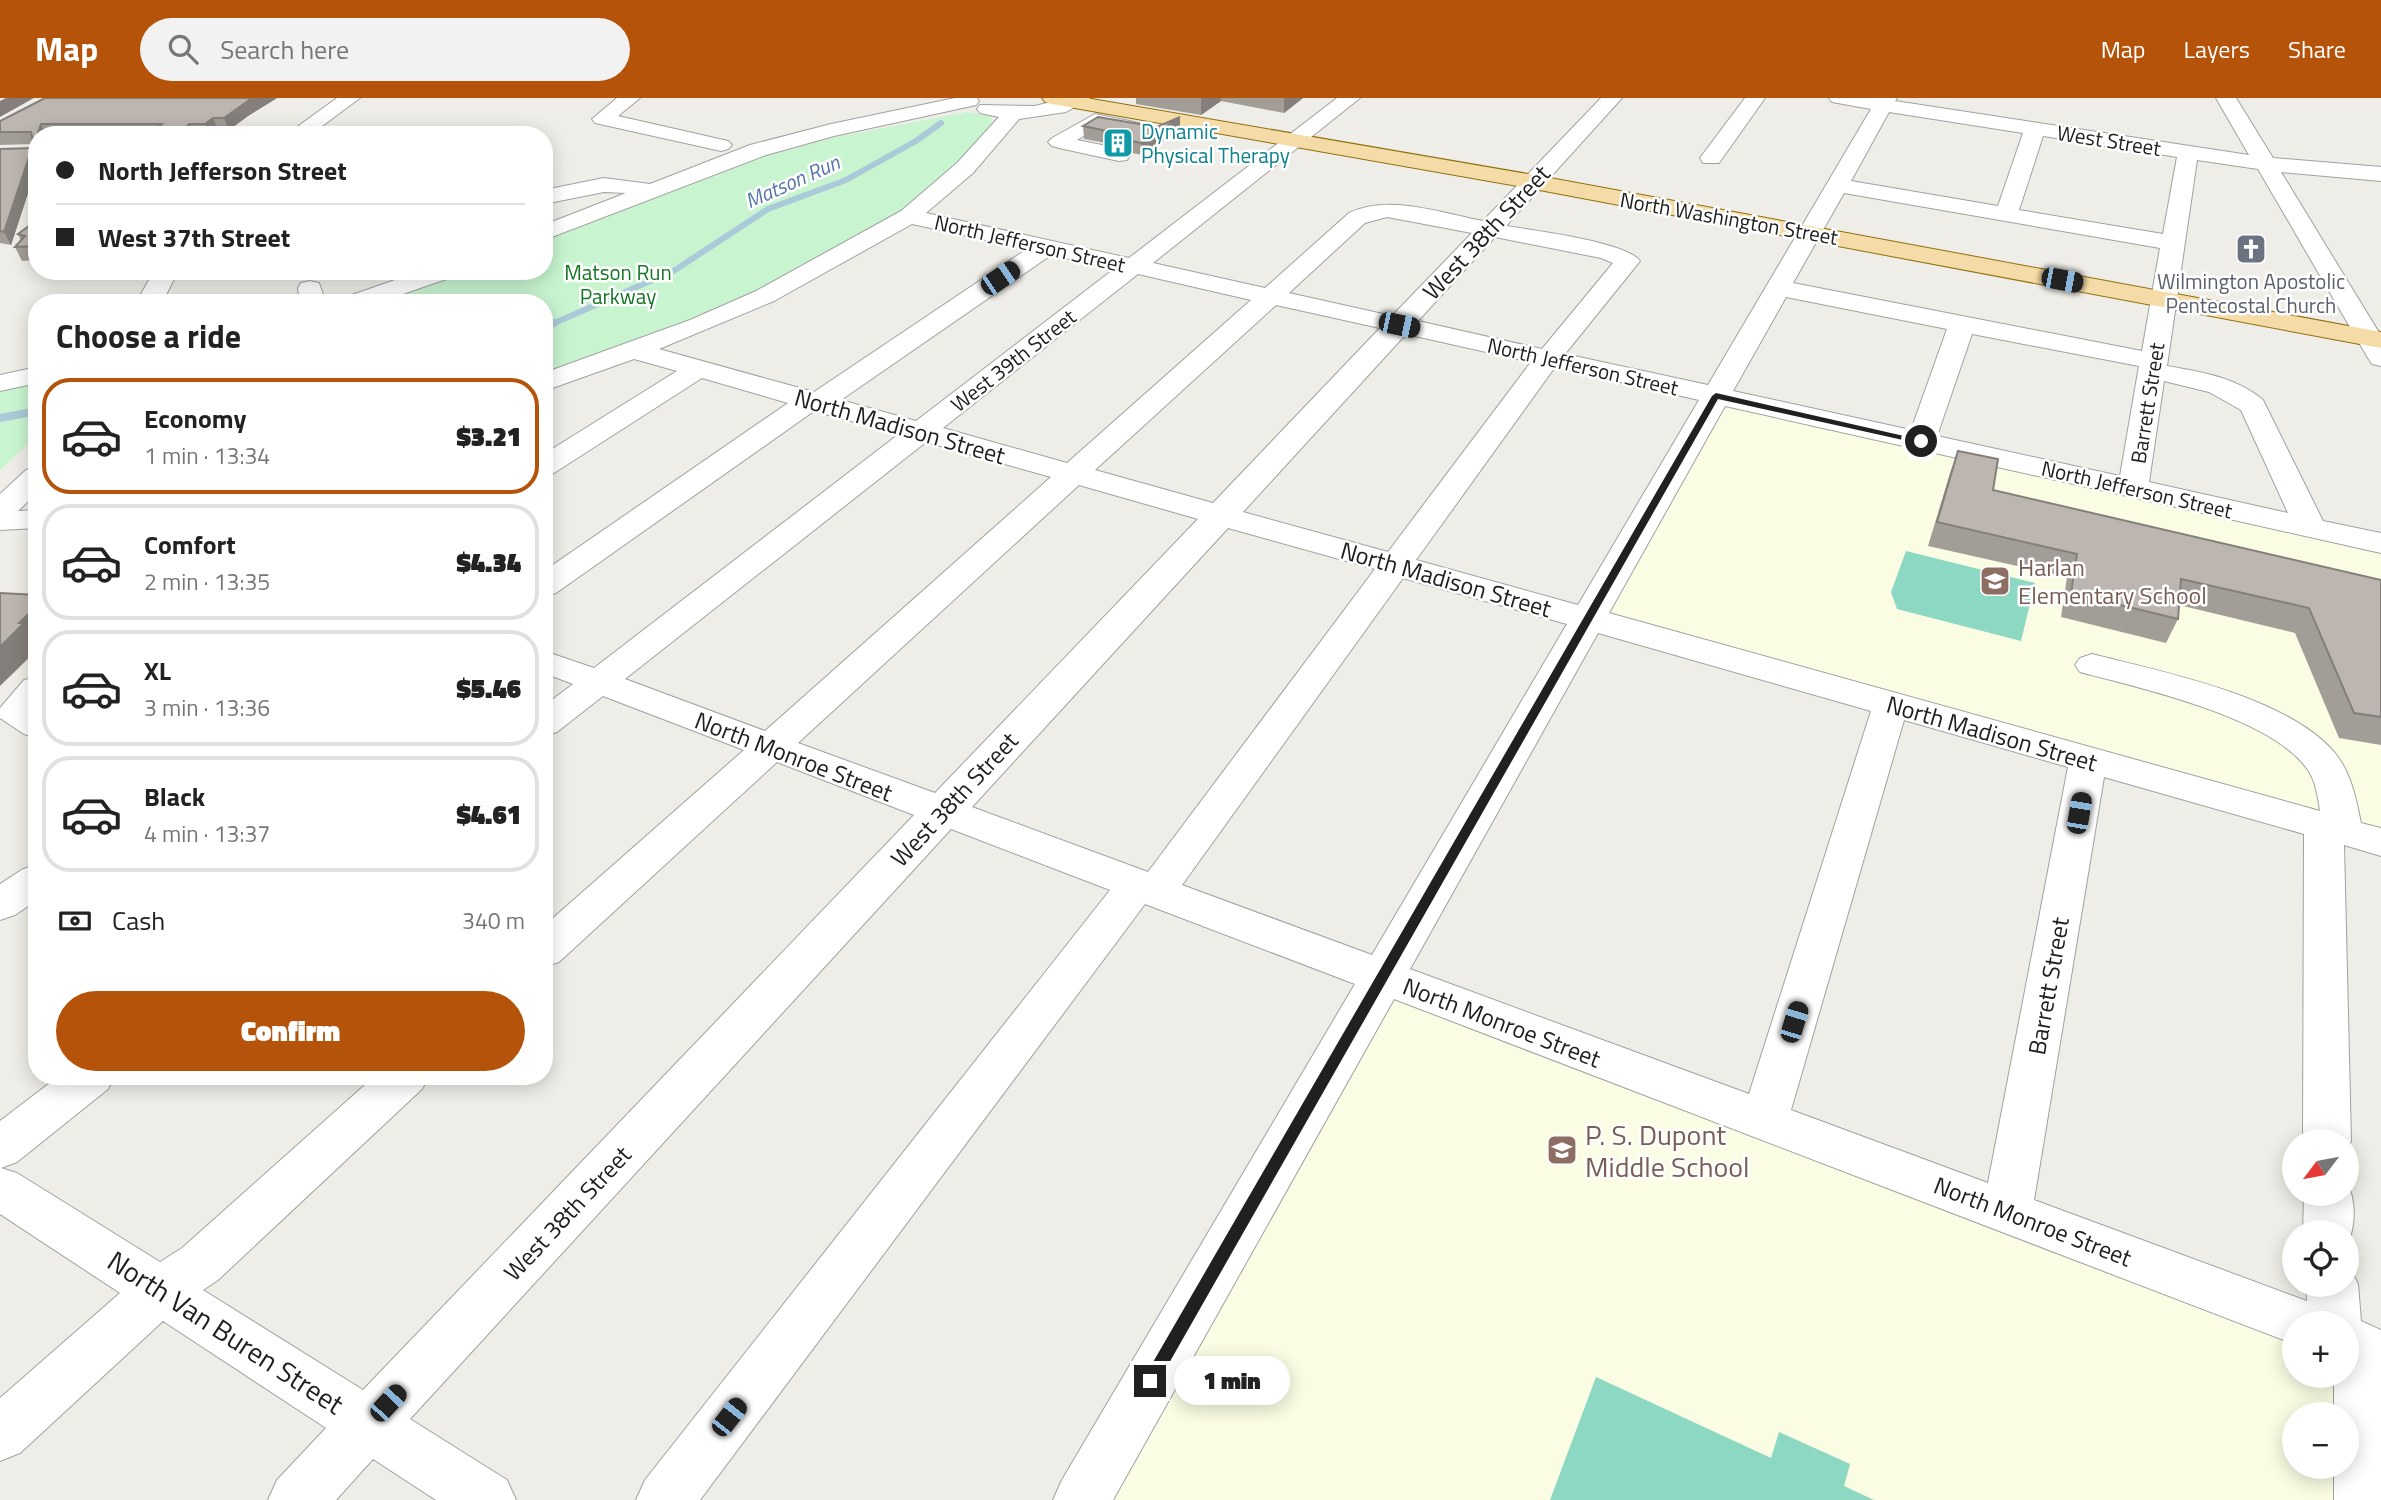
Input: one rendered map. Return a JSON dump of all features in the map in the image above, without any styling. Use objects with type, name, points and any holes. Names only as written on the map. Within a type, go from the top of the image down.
[{"type":"main road","name":"North Washington Street","points":[[1052,98],[1074,99],[1810,233],[2164,299],[2377,345]]},
{"type":"street","points":[[309,126],[350,98]]},
{"type":"street","points":[[631,98],[602,119],[722,145],[758,150]]},
{"type":"street","name":"West 39th Street","points":[[553,717],[1350,98]]},
{"type":"street","name":"West 38th Street","points":[[297,1500],[1612,98]]},
{"type":"street","points":[[1712,158],[1755,98]]},
{"type":"street","name":"West Street","points":[[1839,98],[1885,101],[2035,128],[2265,164],[2381,174]]},
{"type":"street","points":[[2225,98],[2377,345]]},
{"type":"street","points":[[553,230],[758,150],[831,130],[967,100],[987,109],[1014,113],[1050,110],[1074,99]]},
{"type":"street","points":[[1082,1500],[1885,101]]},
{"type":"street","points":[[553,380],[765,296],[909,216],[965,168],[1014,113]]},
{"type":"street","points":[[1119,155],[1059,142],[1095,120],[1156,131],[1175,118]]},
{"type":"street","points":[[2006,215],[2035,128]]},
{"type":"street","points":[[682,158],[722,145]]},
{"type":"street","name":"Barrett Street","points":[[2133,488],[2188,152]]},
{"type":"street","points":[[553,195],[604,185],[657,190]]},
{"type":"street","points":[[1836,186],[2173,243]]},
{"type":"street","points":[[553,943],[1357,218],[1370,212],[1387,210],[1608,252],[1628,261],[1548,358],[1396,565],[1146,888],[665,1500]]},
{"type":"street","name":"North Jefferson Street","points":[[909,216],[2381,544]]},
{"type":"street","points":[[553,580],[1046,247]]},
{"type":"street","points":[[378,294],[420,280]]},
{"type":"street","points":[[1778,288],[1962,324],[2153,366],[2246,398],[2253,406],[2311,528]]},
{"type":"street","points":[[1921,441],[1962,324]]},
{"type":"street","name":"North Madison Street","points":[[633,350],[2381,842]]},
{"type":"street","points":[[553,461],[698,369]]},
{"type":"street","points":[[0,383],[28,377]]},
{"type":"street","points":[[0,511],[28,485]]},
{"type":"street","points":[[0,522],[28,520]]},
{"type":"street","points":[[0,528],[28,521]]},
{"type":"street","name":"North Monroe Street","points":[[553,664],[2282,1315]]},
{"type":"street","points":[[2092,665],[2194,692],[2250,714],[2292,737],[2322,761],[2330,777],[2334,829],[2328,1129]]},
{"type":"street","points":[[28,698],[15,713],[28,721]]},
{"type":"street","points":[[1764,1121],[1843,854],[1891,704]]},
{"type":"street","name":"Barrett Street","points":[[2007,1212],[2088,760]]},
{"type":"street","points":[[0,905],[28,885]]},
{"type":"street","points":[[0,934],[28,915]]},
{"type":"street","points":[[0,1148],[80,1085]]},
{"type":"street","points":[[0,1434],[160,1290],[200,1264],[396,1085]]},
{"type":"street","name":"North Van Buren Street","points":[[0,1188],[487,1500]]},
{"type":"street","points":[[2358,1388],[2363,1500]]},
{"type":"shaded area","name":"Harlan Elementary School","points":[[1716,396],[2381,544],[2381,843],[1588,619]]},
{"type":"shaded area","name":"P. S. Dupont Middle School","points":[[1382,977],[2282,1318],[2282,1388],[2359,1388],[2359,1345],[2381,1353],[2381,1500],[1082,1500]]},
{"type":"green space","name":"Matson Run Parkway","points":[[967,112],[991,116],[992,128],[901,214],[805,274],[553,377],[553,294],[397,294],[436,280],[553,280],[553,237],[757,158],[832,138]]},
{"type":"green space","points":[[28,377],[28,444],[0,470],[0,383]]},
{"type":"green space","points":[[1906,551],[2035,583],[2021,641],[1897,609],[1891,592]]},
{"type":"green space","points":[[1596,1377],[1771,1458],[1779,1432],[1850,1464],[1844,1486],[1874,1500],[1550,1500]]},
{"type":"building","points":[[45,98],[252,98],[224,118],[213,118],[205,124],[187,126],[41,124],[28,126],[28,132],[0,132],[0,121]]},
{"type":"building","points":[[1098,117],[1157,127],[1180,117],[1141,143],[1132,141],[1127,135],[1083,126]]},
{"type":"building","points":[[28,148],[28,160],[4,232],[0,231],[0,149]]},
{"type":"building","points":[[28,227],[28,246],[15,247],[25,236],[18,234]]},
{"type":"building","points":[[1958,451],[1998,459],[1993,490],[2381,580],[2381,717],[2354,713],[2309,608],[2181,579],[2178,619],[2071,593],[2077,554],[1937,522]]},
{"type":"building","points":[[0,593],[28,595],[28,614],[19,623],[24,623],[0,647]]},
{"type":"waterway","name":"Matson Run","points":[[553,324],[675,270],[768,209],[846,180],[916,141],[941,123]]},
{"type":"waterway","name":"Matson Run","points":[[0,418],[28,413]]},
{"type":"place","name":"Dynamic Physical Therapy","points":[[1118,143]]},
{"type":"place","name":"Wilmington Apostolic Pentecostal Church","points":[[2251,249]]},
{"type":"place","name":"Harlan Elementary School","points":[[1995,581]]},
{"type":"place","name":"P. S. Dupont Middle School","points":[[1562,1150]]},
{"type":"route","points":[[1150,1381],[1716,396],[1921,441]]}]
